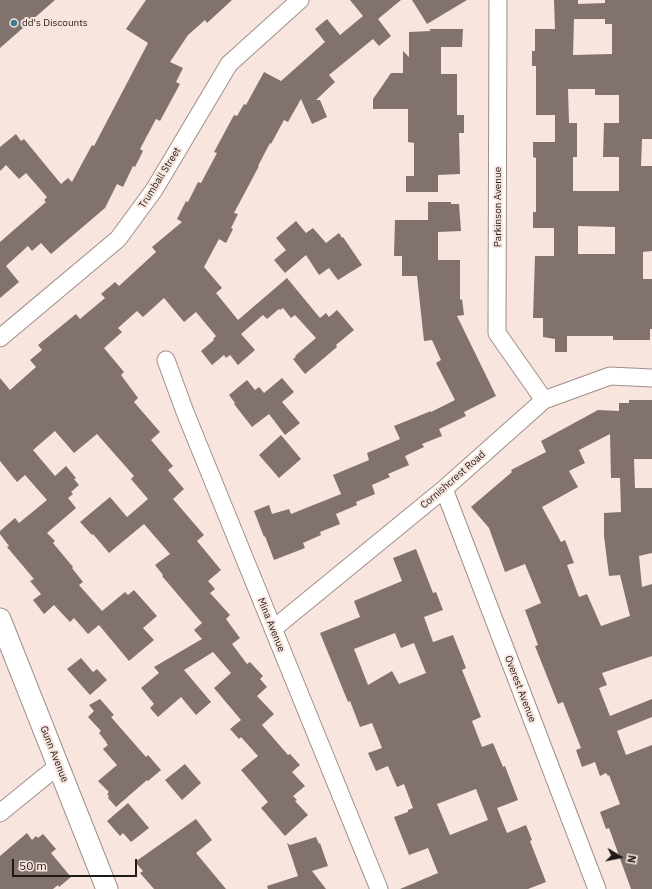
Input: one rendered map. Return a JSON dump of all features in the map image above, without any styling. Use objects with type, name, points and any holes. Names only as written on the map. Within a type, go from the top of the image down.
[{"type":"street","name":"Trumball Street","points":[[0,338],[118,240],[154,190],[229,64],[300,0]]},
{"type":"street","name":"Parkinson Avenue","points":[[498,0],[497,333],[544,400]]},
{"type":"street","name":"Mina Avenue","points":[[166,360],[185,412],[378,889]]},
{"type":"street","name":"Cornishcrest Road","points":[[273,630],[444,489],[544,400],[610,376],[652,378]]},
{"type":"street","name":"Overest Avenue","points":[[444,489],[596,889]]},
{"type":"street","name":"Gunn Avenue","points":[[0,619],[107,889]]},
{"type":"street","points":[[0,813],[59,765]]},
{"type":"building","name":"dd's Discounts","points":[[0,0],[55,0],[0,48]]},
{"type":"building","points":[[146,0],[232,0],[207,23],[205,20],[188,35],[170,62],[183,68],[176,82],[180,84],[160,121],[156,119],[140,149],[143,151],[135,167],[133,166],[123,187],[117,184],[105,208],[51,254],[41,243],[32,251],[28,246],[6,266],[19,282],[0,298],[0,242],[46,202],[44,200],[47,197],[26,173],[19,179],[6,165],[0,171],[0,147],[16,134],[21,141],[24,139],[61,184],[68,178],[72,182],[92,145],[94,146],[148,43],[126,29]]},
{"type":"building","points":[[350,0],[401,0],[378,19],[391,36],[379,46],[373,39],[329,75],[335,82],[316,100],[320,100],[327,117],[312,124],[301,99],[288,122],[284,120],[271,144],[270,143],[234,213],[238,214],[226,243],[219,239],[204,267],[222,288],[216,293],[238,320],[287,278],[320,318],[326,313],[329,317],[337,310],[354,330],[336,345],[337,347],[305,374],[293,359],[316,338],[295,315],[291,318],[283,308],[280,310],[279,309],[267,319],[263,315],[241,334],[255,350],[238,365],[230,355],[226,358],[224,355],[212,365],[201,351],[214,340],[213,339],[216,336],[196,312],[184,322],[164,298],[143,317],[137,311],[118,328],[122,332],[104,348],[124,372],[121,375],[138,398],[134,402],[160,432],[151,440],[173,466],[168,470],[184,489],[173,499],[204,535],[197,541],[221,570],[208,581],[215,589],[210,593],[230,615],[226,619],[240,638],[232,644],[247,664],[250,662],[263,676],[260,679],[267,687],[257,696],[274,714],[262,725],[288,755],[290,754],[300,765],[292,772],[305,786],[293,796],[297,800],[295,801],[308,815],[285,836],[261,808],[268,802],[241,770],[258,756],[241,737],[239,739],[230,729],[241,720],[214,688],[231,673],[213,652],[184,670],[211,702],[196,715],[181,697],[158,717],[150,708],[154,704],[141,688],[159,673],[154,667],[202,639],[194,630],[202,623],[162,576],[163,575],[155,565],[170,554],[144,524],[109,553],[93,534],[92,535],[80,522],[110,497],[127,517],[148,499],[131,479],[134,476],[97,434],[74,453],[55,431],[33,450],[55,476],[66,466],[76,478],[74,479],[79,485],[71,492],[73,494],[68,498],[76,508],[47,533],[55,541],[53,543],[73,567],[72,568],[83,582],[79,585],[102,611],[125,592],[128,595],[134,590],[157,616],[143,628],[154,640],[129,661],[99,625],[88,634],[74,618],[70,622],[54,605],[44,614],[33,600],[41,594],[30,581],[34,579],[7,547],[9,546],[0,534],[0,531],[15,518],[19,523],[47,500],[25,475],[17,482],[0,461],[0,378],[10,390],[36,367],[30,360],[42,350],[38,345],[76,314],[80,319],[105,298],[101,294],[115,282],[119,286],[156,252],[152,247],[182,222],[177,219],[186,201],[188,202],[198,182],[201,183],[217,153],[214,152],[234,115],[237,116],[244,104],[246,105],[264,72],[281,81],[325,42],[315,29],[327,19],[340,35],[363,16]]},
{"type":"building","points":[[412,0],[467,0],[427,24]]},
{"type":"building","points":[[554,0],[578,0],[578,4],[605,3],[605,0],[652,0],[652,139],[642,139],[641,166],[652,166],[652,251],[643,252],[643,279],[652,279],[652,329],[650,329],[650,340],[613,340],[613,336],[567,336],[567,352],[555,352],[555,339],[543,337],[543,318],[533,318],[535,256],[554,256],[554,228],[533,228],[533,212],[536,212],[536,158],[533,157],[533,142],[555,142],[555,115],[536,115],[536,66],[532,66],[532,51],[535,51],[535,29],[555,29]],"holes":[[[574,19],[605,19],[605,24],[612,24],[612,54],[573,55]],[[568,89],[595,89],[595,95],[619,95],[619,123],[604,123],[603,157],[619,157],[619,191],[573,191],[573,157],[577,157],[577,123],[569,123]],[[578,226],[615,227],[615,254],[578,254]]]},
{"type":"building","points":[[429,29],[463,29],[462,47],[441,47],[441,74],[457,74],[457,115],[464,115],[464,133],[459,133],[460,174],[438,175],[438,192],[406,192],[406,176],[414,176],[414,143],[408,142],[408,109],[373,109],[373,99],[391,73],[403,73],[403,51],[409,57],[409,32],[431,31]]},
{"type":"building","points":[[428,202],[451,202],[451,204],[459,204],[461,231],[438,232],[438,260],[460,260],[460,300],[462,299],[464,315],[457,316],[496,396],[464,412],[466,416],[439,429],[442,436],[422,444],[424,447],[405,456],[409,465],[388,474],[390,477],[372,485],[375,494],[356,502],[357,505],[336,514],[340,524],[320,532],[321,535],[303,543],[305,548],[274,560],[254,511],[269,505],[272,514],[289,509],[291,514],[341,494],[333,475],[369,460],[367,453],[400,439],[394,426],[431,412],[455,400],[436,363],[441,360],[432,340],[424,341],[417,276],[402,276],[402,256],[394,256],[395,220],[428,220]]},
{"type":"building","points":[[296,221],[306,233],[313,228],[326,243],[339,233],[362,265],[338,280],[329,268],[319,275],[306,255],[285,273],[274,260],[286,250],[276,238]]},
{"type":"building","points":[[282,378],[294,392],[282,402],[300,423],[285,435],[269,414],[252,427],[229,395],[247,380],[255,390],[259,387],[264,393]]},
{"type":"building","points":[[629,400],[652,400],[652,459],[634,459],[635,488],[652,488],[652,553],[639,556],[642,587],[652,584],[652,656],[602,673],[607,685],[599,688],[610,716],[652,699],[652,717],[617,731],[626,755],[652,745],[652,889],[631,889],[609,828],[606,829],[600,812],[620,804],[609,775],[608,776],[606,773],[600,776],[595,762],[582,767],[576,750],[581,748],[563,702],[558,704],[535,646],[538,645],[525,610],[541,603],[525,564],[505,572],[489,528],[471,507],[512,472],[511,470],[546,452],[541,441],[598,410],[619,411],[619,403],[629,403]],"holes":[[[610,434],[611,478],[620,478],[621,512],[604,513],[604,536],[609,576],[620,575],[630,616],[601,626],[587,594],[579,597],[567,565],[574,563],[565,540],[561,542],[542,507],[578,487],[569,471],[585,463],[579,450]]]},
{"type":"building","points":[[281,435],[301,459],[279,478],[259,455]]},
{"type":"building","points":[[416,549],[433,593],[436,592],[443,610],[424,617],[433,642],[453,635],[466,668],[462,670],[481,717],[472,721],[482,747],[493,743],[503,767],[505,766],[518,800],[497,808],[507,833],[526,825],[532,840],[530,841],[546,882],[528,889],[400,889],[438,873],[428,848],[409,855],[394,817],[408,812],[408,810],[413,808],[404,784],[397,787],[388,766],[376,771],[368,753],[382,748],[372,723],[360,727],[350,701],[348,702],[320,633],[360,617],[354,601],[402,581],[393,558]],"holes":[[[395,633],[401,648],[414,643],[426,673],[399,684],[392,671],[368,685],[354,649]],[[476,789],[488,820],[450,835],[437,804]]]},
{"type":"building","points":[[81,658],[93,672],[97,669],[107,680],[90,695],[67,669]]},
{"type":"building","points":[[100,699],[114,715],[111,717],[146,757],[148,755],[161,770],[116,807],[108,798],[109,796],[107,794],[109,792],[98,781],[117,765],[103,749],[108,745],[99,733],[101,731],[88,717],[94,711],[89,705]]},
{"type":"building","points":[[185,764],[201,783],[182,800],[165,780]]},
{"type":"building","points":[[128,803],[149,828],[131,842],[123,833],[120,836],[107,821]]},
{"type":"building","points":[[196,819],[212,840],[196,853],[226,889],[154,889],[140,873],[143,871],[135,862]]},
{"type":"building","points":[[27,833],[32,840],[36,836],[38,838],[43,834],[56,849],[51,853],[71,877],[59,887],[58,885],[53,889],[0,889],[0,856]]},
{"type":"building","points":[[316,837],[319,844],[320,843],[328,866],[312,871],[326,889],[268,889],[267,886],[298,876],[287,843],[290,845]]},
{"type":"place","name":"dd's Discounts","points":[[14,23]]}]
